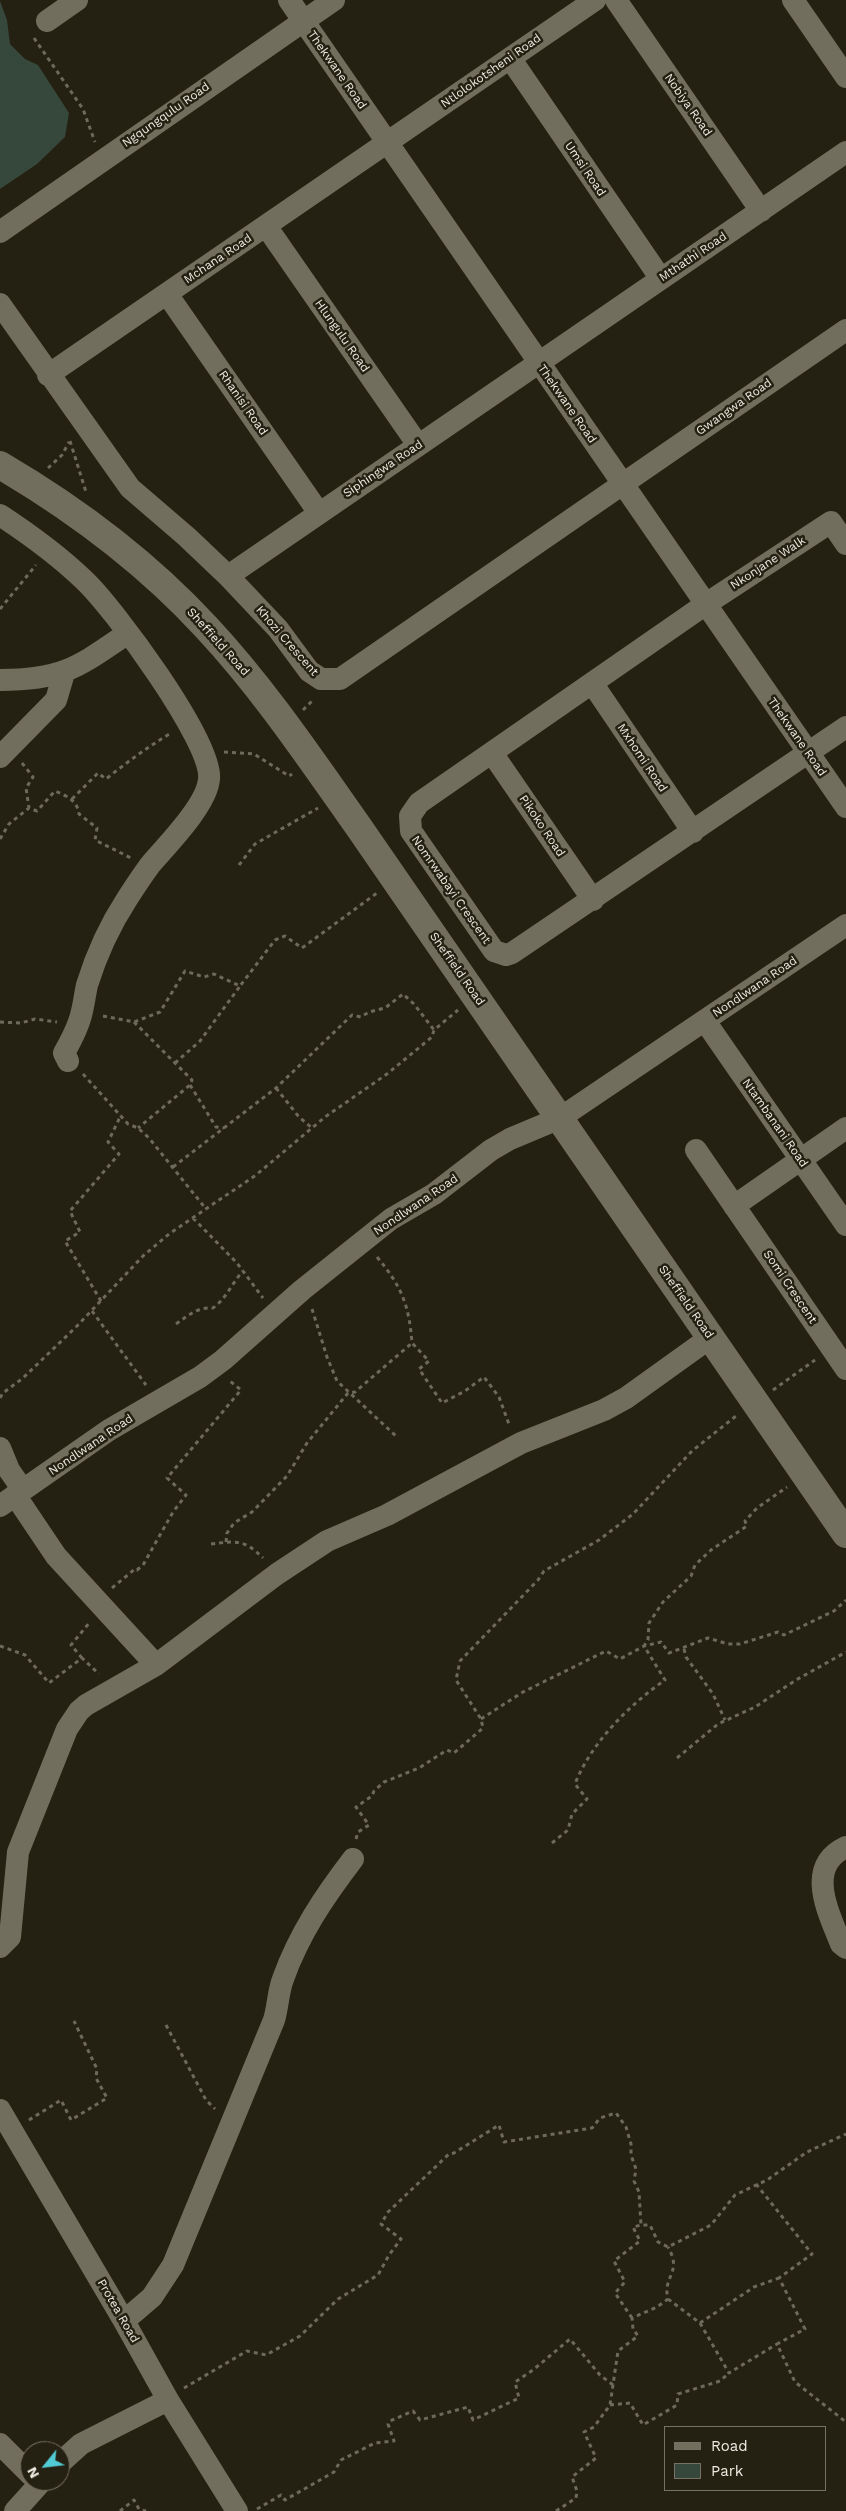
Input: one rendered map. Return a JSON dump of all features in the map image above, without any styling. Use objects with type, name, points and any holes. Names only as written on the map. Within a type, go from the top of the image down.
[{"type":"street","points":[[47,21],[77,0]]},
{"type":"street","name":"Thekwane Road","points":[[289,0],[846,807]]},
{"type":"street","name":"Ngqungqulu Road","points":[[0,232],[334,0]]},
{"type":"street","name":"Ntlolokotsheni Road","points":[[388,143],[594,0]]},
{"type":"street","name":"Nobiya Road","points":[[616,0],[761,210]]},
{"type":"street","points":[[793,0],[846,77]]},
{"type":"street","name":"Umsi Road","points":[[510,58],[661,279]]},
{"type":"street","name":"Mchana Road","points":[[48,375],[388,143]]},
{"type":"street","name":"Mthathi Road","points":[[539,362],[846,152]]},
{"type":"street","name":"Hlungulu Road","points":[[266,226],[418,445]]},
{"type":"street","name":"Rhanisi Road","points":[[167,294],[319,513]]},
{"type":"street","name":"Khozi Crescent","points":[[0,304],[74,412],[130,488],[187,537],[228,576],[278,629],[310,671],[321,679],[340,679],[623,484]]},
{"type":"street","name":"Gwangwa Road","points":[[623,484],[846,330]]},
{"type":"street","name":"Siphingwa Road","points":[[228,576],[539,362]]},
{"type":"street","name":"Sheffield Road","points":[[0,466],[76,515],[164,584],[206,626],[240,665],[329,785],[710,1337],[763,1397],[846,1534]]},
{"type":"street","points":[[0,515],[41,544],[85,581],[128,633],[156,671],[206,756],[210,768],[210,781],[198,805],[177,835],[150,866],[126,901],[107,935],[87,986],[80,1019],[64,1052],[68,1061]]},
{"type":"street","name":"Nkonjane Walk","points":[[706,604],[831,522],[846,544]]},
{"type":"street","name":"Nomrwabayi Crescent","points":[[706,604],[419,803],[410,816],[411,831],[494,951],[500,954],[512,953],[846,727]]},
{"type":"street","points":[[0,680],[28,680],[64,672],[80,666],[128,633]]},
{"type":"street","points":[[0,757],[56,700],[64,672]]},
{"type":"street","name":"Mxhomi Road","points":[[592,683],[693,832]]},
{"type":"street","name":"Pikoko Road","points":[[492,752],[593,900]]},
{"type":"street","name":"Nondlwana Road","points":[[13,1497],[109,1430],[211,1369],[277,1314],[302,1290],[391,1219],[454,1180],[491,1150],[510,1139],[560,1118],[846,925]]},
{"type":"street","name":"Ntambanani Road","points":[[705,1021],[846,1225]]},
{"type":"street","points":[[734,1206],[846,1128]]},
{"type":"street","name":"Somi Crescent","points":[[696,1150],[846,1369]]},
{"type":"street","points":[[0,1946],[10,1937],[18,1852],[68,1729],[86,1705],[156,1665],[277,1574],[327,1540],[387,1515],[520,1444],[604,1410],[626,1398],[710,1337]]},
{"type":"street","points":[[0,1448],[9,1470],[13,1497],[56,1556],[103,1605],[156,1665]]},
{"type":"street","points":[[846,1847],[835,1853],[823,1872],[822,1895],[841,1944],[846,1948]]},
{"type":"street","points":[[124,2321],[152,2297],[174,2265],[274,2020],[279,1991],[295,1949],[310,1918],[353,1859]]},
{"type":"street","name":"Protea Road","points":[[0,2110],[124,2321],[168,2400],[237,2511]]},
{"type":"street","points":[[70,2454],[81,2444],[168,2400]]},
{"type":"street","points":[[0,2444],[20,2463]]},
{"type":"street","points":[[15,2511],[29,2491]]},
{"type":"path","points":[[47,21],[36,29],[33,39],[83,109],[95,142],[104,158]]},
{"type":"path","points":[[74,412],[69,428],[70,442],[88,500]]},
{"type":"path","points":[[46,471],[62,455],[70,442]]},
{"type":"path","points":[[0,609],[42,559],[36,552],[41,544]]},
{"type":"path","points":[[72,799],[98,773],[106,779],[139,753],[146,751],[188,724]]},
{"type":"path","points":[[206,756],[228,751],[254,754],[288,776],[297,771]]},
{"type":"path","points":[[22,759],[28,772],[33,777],[26,788],[29,808]]},
{"type":"path","points":[[29,808],[38,810],[55,791],[72,799],[78,808],[79,814],[97,828],[95,840],[150,866]]},
{"type":"path","points":[[240,865],[255,844],[321,807]]},
{"type":"path","points":[[0,839],[9,824],[29,808]]},
{"type":"path","points":[[175,1063],[200,1041],[275,940],[285,936],[302,948],[379,891]]},
{"type":"path","points":[[0,1022],[20,1023],[35,1019],[134,1022],[160,1012],[185,971],[204,978],[214,974],[240,986]]},
{"type":"path","points":[[173,1166],[276,1088],[352,1015],[361,1017],[369,1012],[385,1008],[402,994],[414,1004],[434,1030]]},
{"type":"path","points":[[0,1398],[1,1391],[23,1378],[101,1301],[143,1256],[193,1218],[256,1175],[312,1128],[366,1087],[387,1074],[432,1037],[434,1030],[460,1008]]},
{"type":"path","points":[[134,1022],[192,1080],[190,1085],[138,1128]]},
{"type":"path","points":[[68,1061],[82,1073],[130,1126],[138,1128],[173,1166],[206,1209]]},
{"type":"path","points":[[190,1085],[216,1127],[224,1128]]},
{"type":"path","points":[[276,1088],[299,1117],[312,1128]]},
{"type":"path","points":[[101,1301],[66,1241],[80,1232],[70,1211],[119,1154],[108,1142],[121,1115]]},
{"type":"path","points":[[193,1218],[243,1271],[277,1314]]},
{"type":"path","points":[[363,1242],[392,1276],[400,1291],[410,1316],[412,1343],[429,1360],[420,1369],[442,1403],[465,1391],[484,1377],[499,1396],[507,1421],[520,1444]]},
{"type":"path","points":[[176,1324],[194,1311],[205,1307],[213,1308],[222,1302],[235,1280],[243,1271]]},
{"type":"path","points":[[302,1290],[319,1325],[334,1375],[348,1393],[398,1438]]},
{"type":"path","points":[[92,1310],[156,1402]]},
{"type":"path","points":[[226,1542],[226,1532],[234,1523],[252,1512],[287,1476],[307,1443],[348,1393],[355,1392],[412,1343]]},
{"type":"path","points":[[353,1859],[354,1843],[358,1832],[369,1825],[356,1807],[372,1796],[374,1791],[384,1782],[419,1768],[447,1750],[454,1753],[483,1728],[481,1719],[456,1680],[460,1661],[538,1580],[544,1571],[599,1540],[618,1526],[651,1496],[692,1451],[832,1348]]},
{"type":"path","points":[[111,1690],[98,1673],[71,1645],[81,1635],[103,1605],[112,1588],[143,1565],[173,1512],[186,1495],[166,1478],[241,1390],[211,1369]]},
{"type":"path","points":[[644,1646],[648,1640],[649,1623],[663,1602],[690,1576],[695,1565],[722,1540],[739,1533],[747,1526],[745,1522],[757,1508],[787,1486]]},
{"type":"path","points":[[211,1544],[240,1541],[252,1547],[277,1574]]},
{"type":"path","points":[[481,1719],[516,1696],[606,1651],[620,1659],[644,1646],[661,1642],[669,1653],[684,1649],[708,1638],[728,1644],[740,1644],[778,1632],[784,1635],[834,1611],[846,1600]]},
{"type":"path","points":[[0,1646],[25,1655],[49,1683],[82,1658]]},
{"type":"path","points":[[552,1843],[568,1830],[572,1814],[587,1799],[574,1784],[589,1755],[615,1724],[652,1689],[665,1680],[644,1646]]},
{"type":"path","points":[[684,1649],[686,1657],[716,1698],[725,1720]]},
{"type":"path","points":[[676,1758],[725,1720],[755,1707],[785,1687],[846,1652]]},
{"type":"path","points":[[12,2131],[61,2100],[71,2120],[107,2098],[96,2078],[97,2068],[74,2021]]},
{"type":"path","points":[[166,2025],[206,2100],[214,2108],[234,2117]]},
{"type":"path","points":[[168,2400],[247,2351],[266,2355],[300,2336],[338,2299],[378,2275],[401,2239],[381,2224],[388,2212],[449,2154],[454,2153],[499,2125],[504,2142],[592,2128],[600,2118],[616,2113],[626,2127],[631,2144],[631,2155],[636,2169],[634,2181],[639,2192],[641,2225]]},
{"type":"path","points":[[668,2247],[711,2225],[735,2195],[767,2180],[808,2152],[846,2134]]},
{"type":"path","points":[[700,2323],[754,2287],[779,2278],[812,2254],[756,2184]]},
{"type":"path","points":[[556,2511],[576,2498],[577,2490],[572,2477],[596,2458],[584,2432],[594,2427],[610,2405],[618,2351],[638,2336],[633,2329],[632,2318],[615,2293],[625,2282],[614,2261],[640,2241],[633,2227],[650,2225],[658,2242],[668,2247],[674,2258],[673,2270],[666,2291],[668,2299],[700,2323],[729,2373]]},
{"type":"path","points":[[610,2405],[630,2403],[643,2425],[677,2405],[678,2394],[720,2381],[729,2373],[805,2329],[779,2278]]},
{"type":"path","points":[[632,2318],[668,2299]]},
{"type":"path","points":[[254,2511],[281,2495],[285,2500],[309,2488],[318,2479],[334,2472],[341,2460],[375,2442],[394,2441],[388,2424],[402,2415],[413,2411],[420,2420],[468,2406],[473,2420],[510,2403],[519,2398],[515,2382],[533,2370],[570,2339],[600,2375],[613,2385]]},
{"type":"path","points":[[777,2344],[795,2382],[846,2422]]},
{"type":"path","points":[[120,2511],[134,2500],[140,2509],[146,2511]]},
{"type":"green space","points":[[0,1],[7,20],[10,44],[25,59],[38,65],[69,113],[65,137],[37,164],[0,189]]}]
